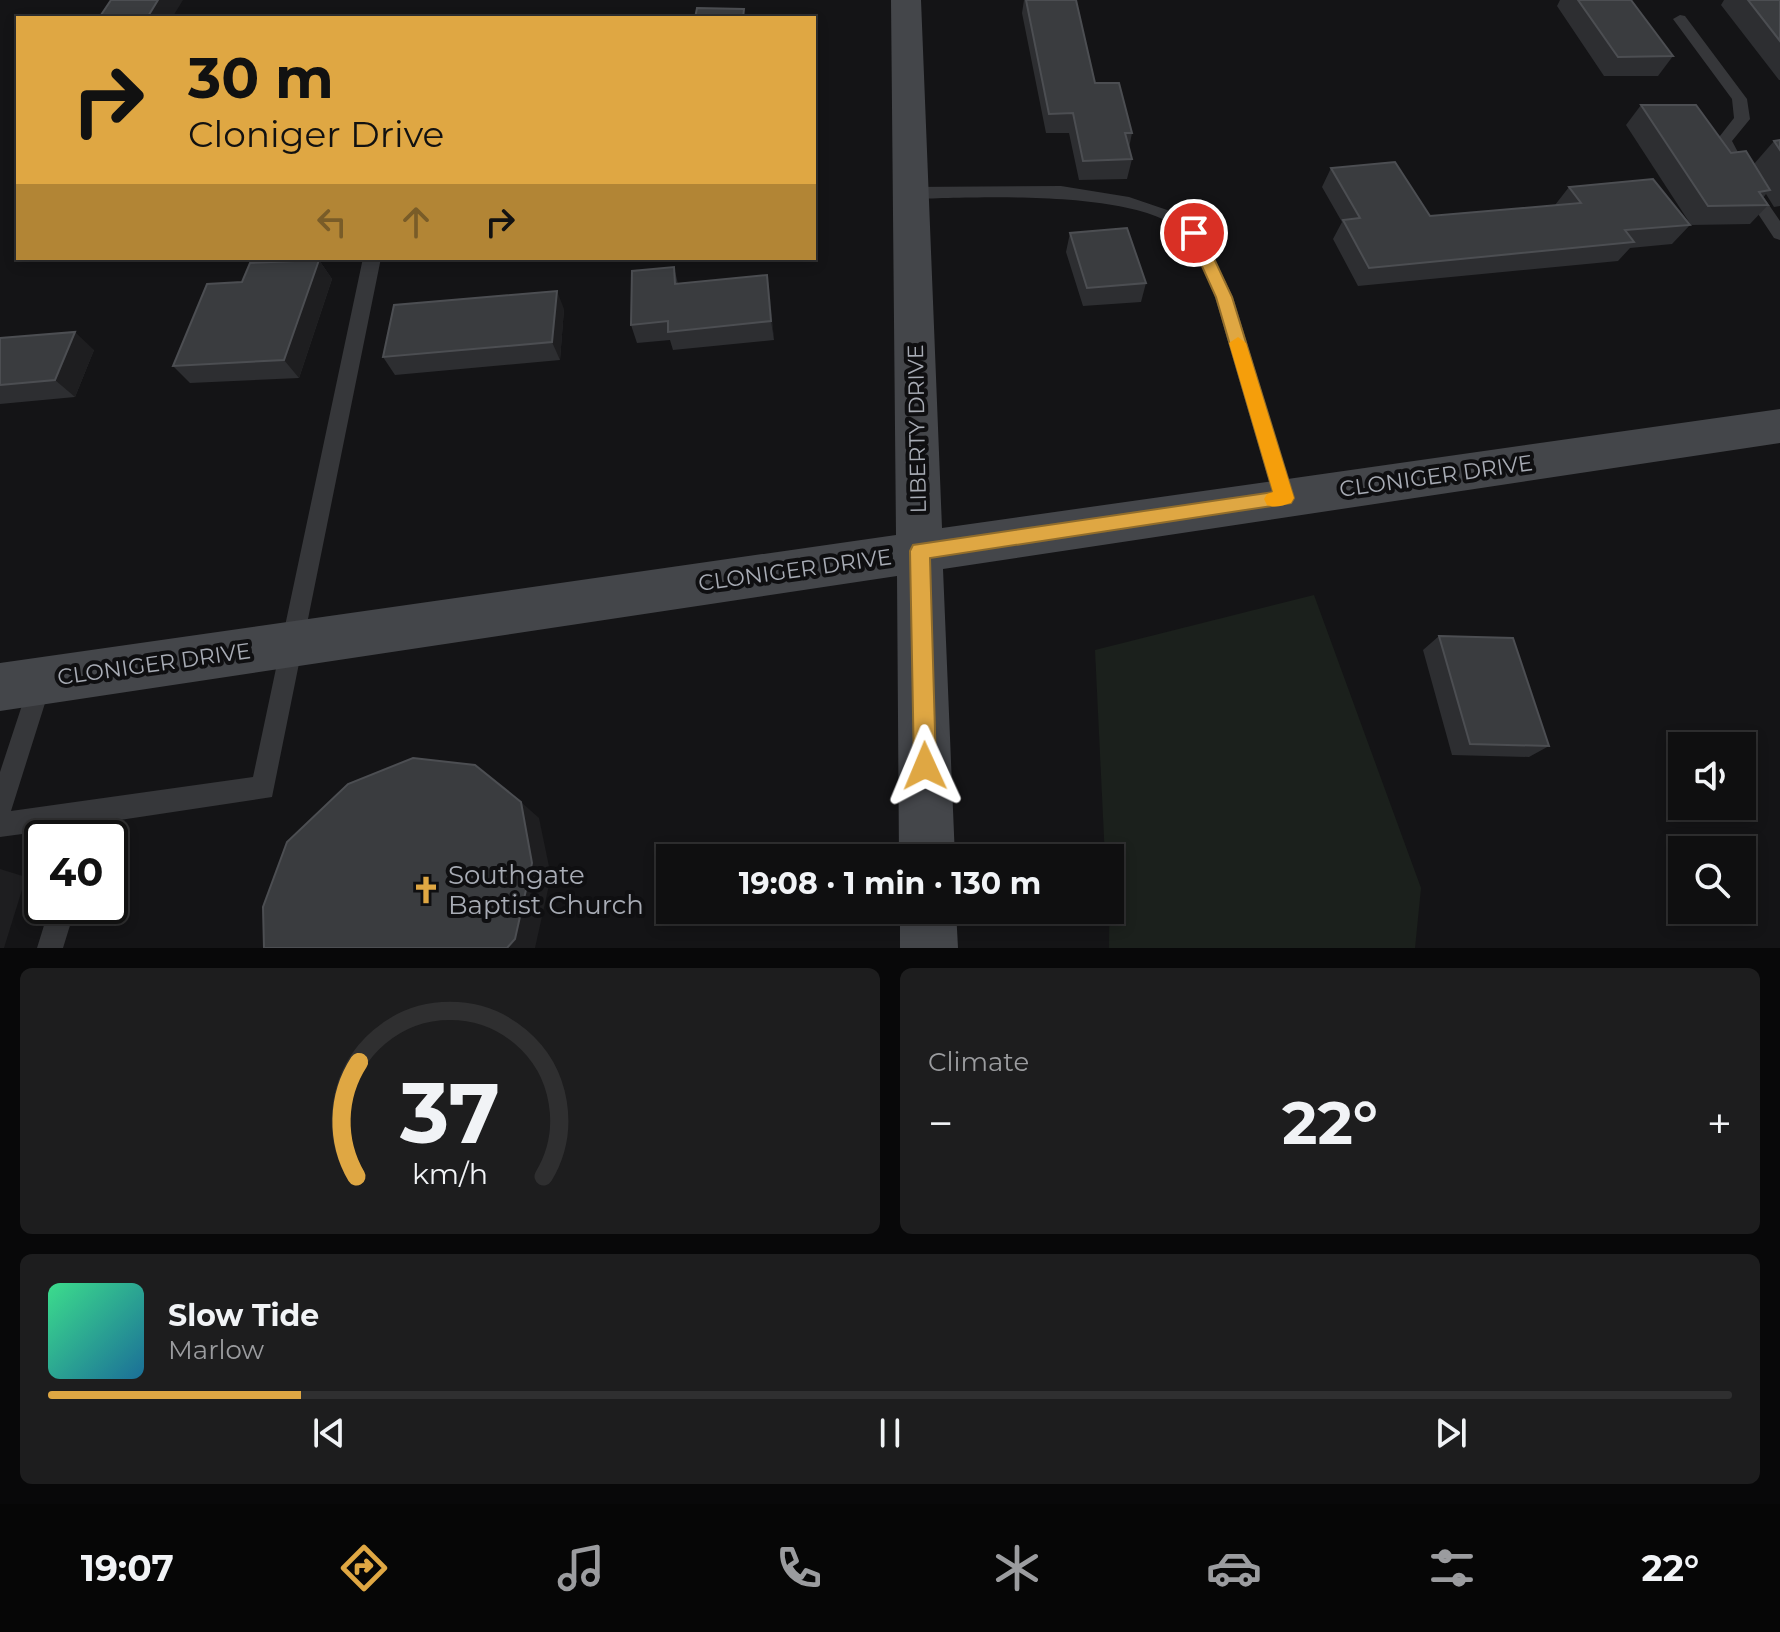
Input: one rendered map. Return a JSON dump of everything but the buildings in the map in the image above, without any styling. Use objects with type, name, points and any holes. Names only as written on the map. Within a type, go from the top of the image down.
[{"type":"main road","name":"LIBERTY DRIVE","points":[[906,0],[927,844]]},
{"type":"main road","name":"CLONIGER DRIVE","points":[[20,684],[1780,426]]},
{"type":"main road","points":[[928,924],[929,948]]},
{"type":"lane","points":[[1680,19],[1739,99],[1742,119],[1724,141],[1749,188],[1780,234]]},
{"type":"lane","points":[[911,193],[1061,192],[1123,201],[1167,216],[1194,233],[1224,297],[1284,498]]},
{"type":"lane","points":[[0,825],[263,788],[372,260]]},
{"type":"lane","points":[[0,809],[20,684]]},
{"type":"lane","points":[[89,820],[91,813]]},
{"type":"lane","points":[[50,948],[57,924]]},
{"type":"shaded area","points":[[1314,595],[1421,888],[1415,948],[1109,948],[1109,924],[1124,924],[1124,844],[1104,844],[1095,650]]},
{"type":"slow traffic","points":[[1238,343],[1284,498],[1273,499]]},
{"type":"place","name":"Southgate Baptist Church","points":[[426,890]]},
{"type":"route","points":[[925,766],[920,551],[1284,498],[1224,297],[1194,233]]}]
